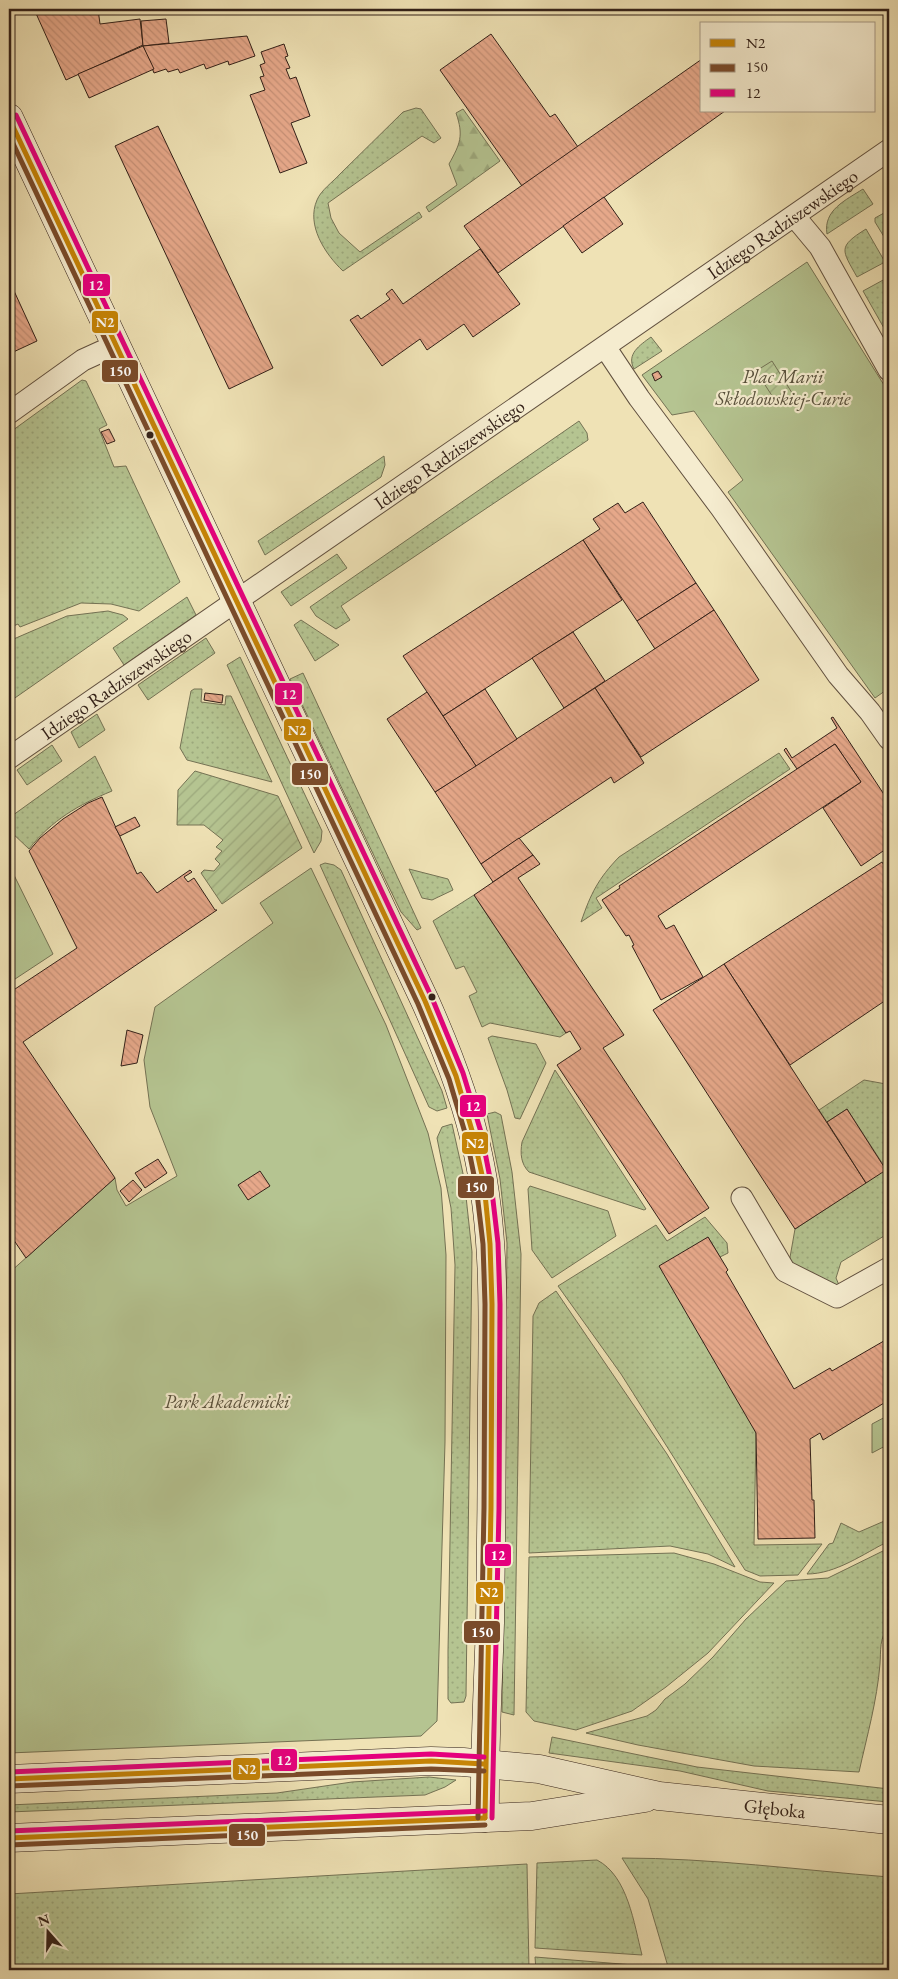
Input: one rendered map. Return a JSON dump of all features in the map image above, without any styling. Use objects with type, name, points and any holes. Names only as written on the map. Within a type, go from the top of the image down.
[{"type":"main road","points":[[9,118],[442,1040],[460,1088],[478,1154],[488,1208],[493,1301],[490,1624],[484,1764],[485,1818]]},
{"type":"main road","name":"Głęboka","points":[[9,1779],[431,1761],[539,1769],[659,1796],[889,1820]]},
{"type":"main road","name":"Głęboka","points":[[9,1838],[532,1816],[659,1796]]},
{"type":"street","name":"Idziego Radziszewskiego","points":[[9,758],[795,217],[889,150]]},
{"type":"street","points":[[795,217],[820,248],[889,370]]},
{"type":"street","points":[[9,413],[83,360],[116,345]]},
{"type":"street","points":[[606,347],[838,675],[870,712],[889,739]]},
{"type":"street","points":[[742,1198],[785,1271],[837,1297],[889,1268]]},
{"type":"green space","points":[[416,108],[421,109],[441,138],[434,143],[422,136],[328,203],[331,218],[339,233],[360,252],[419,212],[422,217],[343,271],[324,248],[319,238],[314,219],[317,200],[324,189],[403,112]]},
{"type":"green space","points":[[463,109],[500,161],[429,212],[426,207],[457,185],[449,164],[460,140],[460,128],[456,113]]},
{"type":"green space","points":[[863,189],[873,204],[827,234],[827,226],[832,212]]},
{"type":"green space","points":[[884,213],[889,222],[889,245],[875,222],[875,218]]},
{"type":"green space","points":[[866,229],[885,262],[857,277],[848,261],[845,250],[850,240]]},
{"type":"green space","name":"Plac Marii Skłodowskiej-Curie","points":[[807,262],[889,393],[889,688],[875,698],[728,492],[743,480],[694,411],[672,415],[642,375]]},
{"type":"green space","points":[[885,279],[889,286],[889,337],[863,291]]},
{"type":"green space","points":[[651,337],[662,351],[634,369],[632,359],[635,350]]},
{"type":"green space","points":[[772,361],[794,396],[778,405],[756,371]]},
{"type":"green space","points":[[82,380],[86,381],[107,425],[99,429],[114,467],[126,466],[180,582],[139,611],[111,604],[81,603],[20,627],[18,624],[9,628],[9,433]]},
{"type":"green space","points":[[579,421],[587,433],[588,440],[341,606],[350,620],[336,629],[316,616],[310,607]]},
{"type":"green space","points":[[384,456],[385,465],[381,477],[265,555],[258,541]]},
{"type":"green space","points":[[337,554],[347,568],[291,606],[281,592]]},
{"type":"green space","points":[[187,597],[196,615],[124,665],[113,648]]},
{"type":"green space","points":[[108,611],[123,615],[128,619],[12,700],[9,699],[9,641],[67,616]]},
{"type":"green space","points":[[301,620],[339,645],[315,661],[294,625]]},
{"type":"green space","points":[[206,638],[215,653],[148,700],[138,685]]},
{"type":"green space","points":[[240,657],[322,831],[321,841],[314,853],[227,665]]},
{"type":"green space","points":[[303,673],[421,928],[417,930],[401,912],[290,679]]},
{"type":"green space","points":[[202,689],[201,702],[225,705],[226,696],[231,696],[272,782],[187,760],[180,748],[191,691]]},
{"type":"green space","points":[[97,714],[105,730],[79,748],[71,732]]},
{"type":"green space","points":[[52,745],[62,761],[27,785],[17,770]]},
{"type":"green space","points":[[779,753],[790,769],[596,898],[602,908],[581,922],[596,887],[619,857]]},
{"type":"green space","points":[[95,756],[112,791],[66,814],[29,849],[9,830],[9,818]]},
{"type":"green space","points":[[195,771],[278,796],[302,848],[222,904],[201,873],[204,870],[214,871],[220,864],[215,859],[222,851],[216,847],[223,840],[204,825],[177,825],[178,790]]},
{"type":"green space","points":[[325,863],[334,865],[341,870],[442,1091],[447,1108],[437,1111],[429,1107],[320,865]]},
{"type":"green space","points":[[9,865],[53,954],[9,983]]},
{"type":"green space","name":"Park Akademicki","points":[[311,868],[386,1025],[428,1133],[441,1188],[446,1255],[445,1442],[437,1721],[421,1736],[9,1753],[9,1273],[115,1178],[117,1190],[126,1206],[177,1176],[150,1107],[144,1060],[155,1007],[273,923],[260,903]]},
{"type":"green space","points":[[409,869],[448,879],[453,890],[432,900],[422,898]]},
{"type":"green space","points":[[474,895],[566,1033],[560,1037],[490,1023],[482,1027],[469,996],[477,992],[464,966],[456,969],[433,921]]},
{"type":"green space","points":[[492,1036],[536,1044],[546,1063],[520,1119],[515,1118],[488,1038]]},
{"type":"green space","points":[[555,1070],[646,1209],[644,1210],[529,1172],[524,1166],[521,1151],[522,1142]]},
{"type":"green space","points":[[864,1080],[886,1084],[889,1090],[889,1233],[841,1262],[836,1278],[839,1285],[834,1288],[789,1263],[795,1229],[886,1169],[847,1109],[827,1122],[819,1110]]},
{"type":"green space","points":[[495,1112],[501,1115],[512,1172],[521,1254],[514,1715],[502,1712],[507,1243],[500,1179],[487,1114]]},
{"type":"green space","points":[[452,1124],[464,1178],[472,1252],[466,1696],[464,1702],[451,1703],[448,1699],[448,1651],[455,1265],[451,1208],[437,1138],[442,1127]]},
{"type":"green space","points":[[530,1186],[608,1211],[616,1236],[552,1278],[532,1250],[528,1189]]},
{"type":"green space","points":[[705,1217],[727,1243],[728,1253],[720,1257],[708,1237],[756,1433],[754,1545],[822,1544],[798,1575],[760,1576],[745,1570],[621,1374],[558,1286],[656,1225],[667,1241]]},
{"type":"green space","points":[[556,1291],[667,1454],[735,1567],[708,1554],[670,1546],[529,1553],[533,1316],[539,1303]]},
{"type":"green space","points":[[889,1415],[889,1444],[872,1453],[872,1424]]},
{"type":"green space","points":[[889,1519],[889,1541],[839,1567],[828,1571],[807,1574],[829,1544],[833,1543],[841,1523],[859,1532]]},
{"type":"green space","points":[[889,1548],[889,1627],[882,1640],[877,1691],[859,1772],[754,1766],[638,1745],[586,1733],[647,1716],[656,1710],[665,1699],[685,1684],[713,1657],[746,1619],[786,1581],[828,1578]]},
{"type":"green space","points":[[674,1553],[714,1564],[760,1582],[774,1583],[708,1653],[666,1687],[632,1711],[576,1730],[534,1721],[526,1712],[529,1557]]},
{"type":"green space","points":[[552,1737],[697,1767],[889,1789],[889,1802],[768,1791],[680,1771],[549,1753]]},
{"type":"green space","points":[[429,1777],[456,1780],[445,1787],[425,1795],[9,1812],[9,1805],[277,1793],[352,1782]]},
{"type":"green space","points":[[622,1858],[722,1862],[889,1877],[889,1970],[669,1970],[648,1899]]},
{"type":"green space","points":[[597,1860],[608,1867],[623,1889],[642,1955],[535,1948],[537,1863]]},
{"type":"green space","points":[[527,1864],[529,1970],[9,1970],[9,1894]]},
{"type":"green space","points":[[535,1957],[646,1966],[647,1970],[536,1970]]},
{"type":"building","points":[[34,9],[98,9],[100,24],[140,19],[143,45],[66,80]]},
{"type":"building","points":[[166,19],[169,43],[143,46],[141,21]]},
{"type":"building","points":[[491,34],[550,117],[555,114],[578,147],[522,186],[440,70]]},
{"type":"building","points":[[247,36],[255,56],[229,65],[228,61],[206,69],[204,64],[180,73],[178,69],[168,72],[166,69],[154,73],[143,46]]},
{"type":"building","points":[[284,44],[288,56],[285,57],[290,68],[286,69],[290,79],[296,77],[310,116],[291,123],[307,163],[280,173],[250,95],[265,90],[260,77],[264,76],[260,65],[265,63],[261,52]]},
{"type":"building","points":[[143,46],[154,69],[89,98],[78,74]]},
{"type":"building","points":[[700,60],[700,112],[724,112],[498,273],[464,226]]},
{"type":"building","points":[[158,126],[273,368],[229,389],[115,146]]},
{"type":"building","points":[[604,197],[623,224],[582,253],[563,226]]},
{"type":"building","points":[[480,249],[520,304],[473,337],[464,324],[427,350],[420,339],[382,366],[350,320],[358,315],[361,319],[390,299],[386,294],[392,289],[403,304]]},
{"type":"building","points":[[9,280],[37,341],[9,354]]},
{"type":"building","points":[[658,371],[662,377],[655,381],[652,374]]},
{"type":"building","points":[[109,429],[115,441],[107,444],[101,432]]},
{"type":"building","points":[[643,502],[696,583],[637,621],[583,540],[600,529],[593,519],[618,503],[625,513]]},
{"type":"building","points":[[583,540],[622,600],[443,716],[403,656]]},
{"type":"building","points":[[696,583],[714,610],[655,649],[637,621]]},
{"type":"building","points":[[714,610],[759,680],[641,757],[595,688]]},
{"type":"building","points":[[573,632],[605,681],[564,708],[532,658]]},
{"type":"building","points":[[595,688],[644,763],[614,783],[611,777],[481,864],[435,792]]},
{"type":"building","points":[[485,689],[517,739],[476,766],[443,716]]},
{"type":"building","points":[[427,692],[476,766],[435,792],[387,719]]},
{"type":"building","points":[[205,693],[223,695],[222,703],[204,700]]},
{"type":"building","points":[[833,717],[889,802],[889,847],[861,866],[823,808],[861,782],[835,744],[797,769],[784,750],[786,748],[792,758],[837,728],[831,718]]},
{"type":"building","points":[[835,744],[861,782],[658,916],[666,929],[674,925],[703,977],[661,1000],[632,946],[634,945],[629,935],[626,936],[602,900],[620,888],[619,886]]},
{"type":"building","points":[[102,797],[137,874],[141,872],[157,893],[190,870],[192,872],[184,877],[188,882],[194,878],[215,910],[217,910],[23,1042],[115,1178],[26,1258],[9,1233],[9,993],[77,948],[29,851],[40,838],[63,819],[88,803]]},
{"type":"building","points":[[135,817],[140,826],[120,836],[115,827]]},
{"type":"building","points":[[519,838],[533,855],[493,882],[481,864]]},
{"type":"building","points":[[533,855],[540,864],[518,878],[624,1035],[603,1048],[709,1208],[669,1234],[557,1065],[581,1049],[570,1031],[566,1033],[474,895]]},
{"type":"building","points":[[882,862],[889,873],[889,998],[790,1065],[724,964]]},
{"type":"building","points":[[724,964],[866,1183],[795,1229],[653,1010]]},
{"type":"building","points":[[127,1030],[143,1035],[137,1063],[121,1066]]},
{"type":"building","points":[[847,1109],[886,1170],[866,1183],[827,1122]]},
{"type":"building","points":[[158,1159],[167,1173],[145,1188],[135,1173]]},
{"type":"building","points":[[260,1171],[270,1186],[248,1200],[238,1185]]},
{"type":"building","points":[[133,1180],[142,1190],[129,1202],[120,1191]]},
{"type":"building","points":[[708,1237],[728,1270],[726,1272],[794,1389],[830,1368],[832,1371],[889,1338],[889,1400],[823,1440],[820,1433],[810,1439],[815,1538],[758,1539],[756,1433],[659,1266]]},
{"type":"transit line","name":"12","points":[[16,115],[432,998],[463,1073],[481,1132],[491,1183],[498,1243],[500,1304],[499,1509],[492,1818]]},
{"type":"transit line","name":"N2","points":[[9,118],[425,1001],[456,1076],[473,1134],[484,1184],[490,1244],[492,1304],[491,1508],[485,1818]]},
{"type":"transit line","name":"150","points":[[9,135],[418,1004],[449,1079],[466,1136],[476,1185],[483,1244],[485,1304],[484,1508],[478,1818]]},
{"type":"transit line","name":"12","points":[[9,1772],[431,1754],[484,1757]]},
{"type":"transit line","name":"N2","points":[[9,1779],[431,1761],[484,1764]]},
{"type":"transit line","name":"150","points":[[9,1786],[431,1769],[484,1771]]},
{"type":"transit line","name":"12","points":[[9,1831],[485,1811]]},
{"type":"transit line","name":"N2","points":[[9,1838],[485,1818]]},
{"type":"transit line","name":"150","points":[[9,1845],[485,1825]]}]
